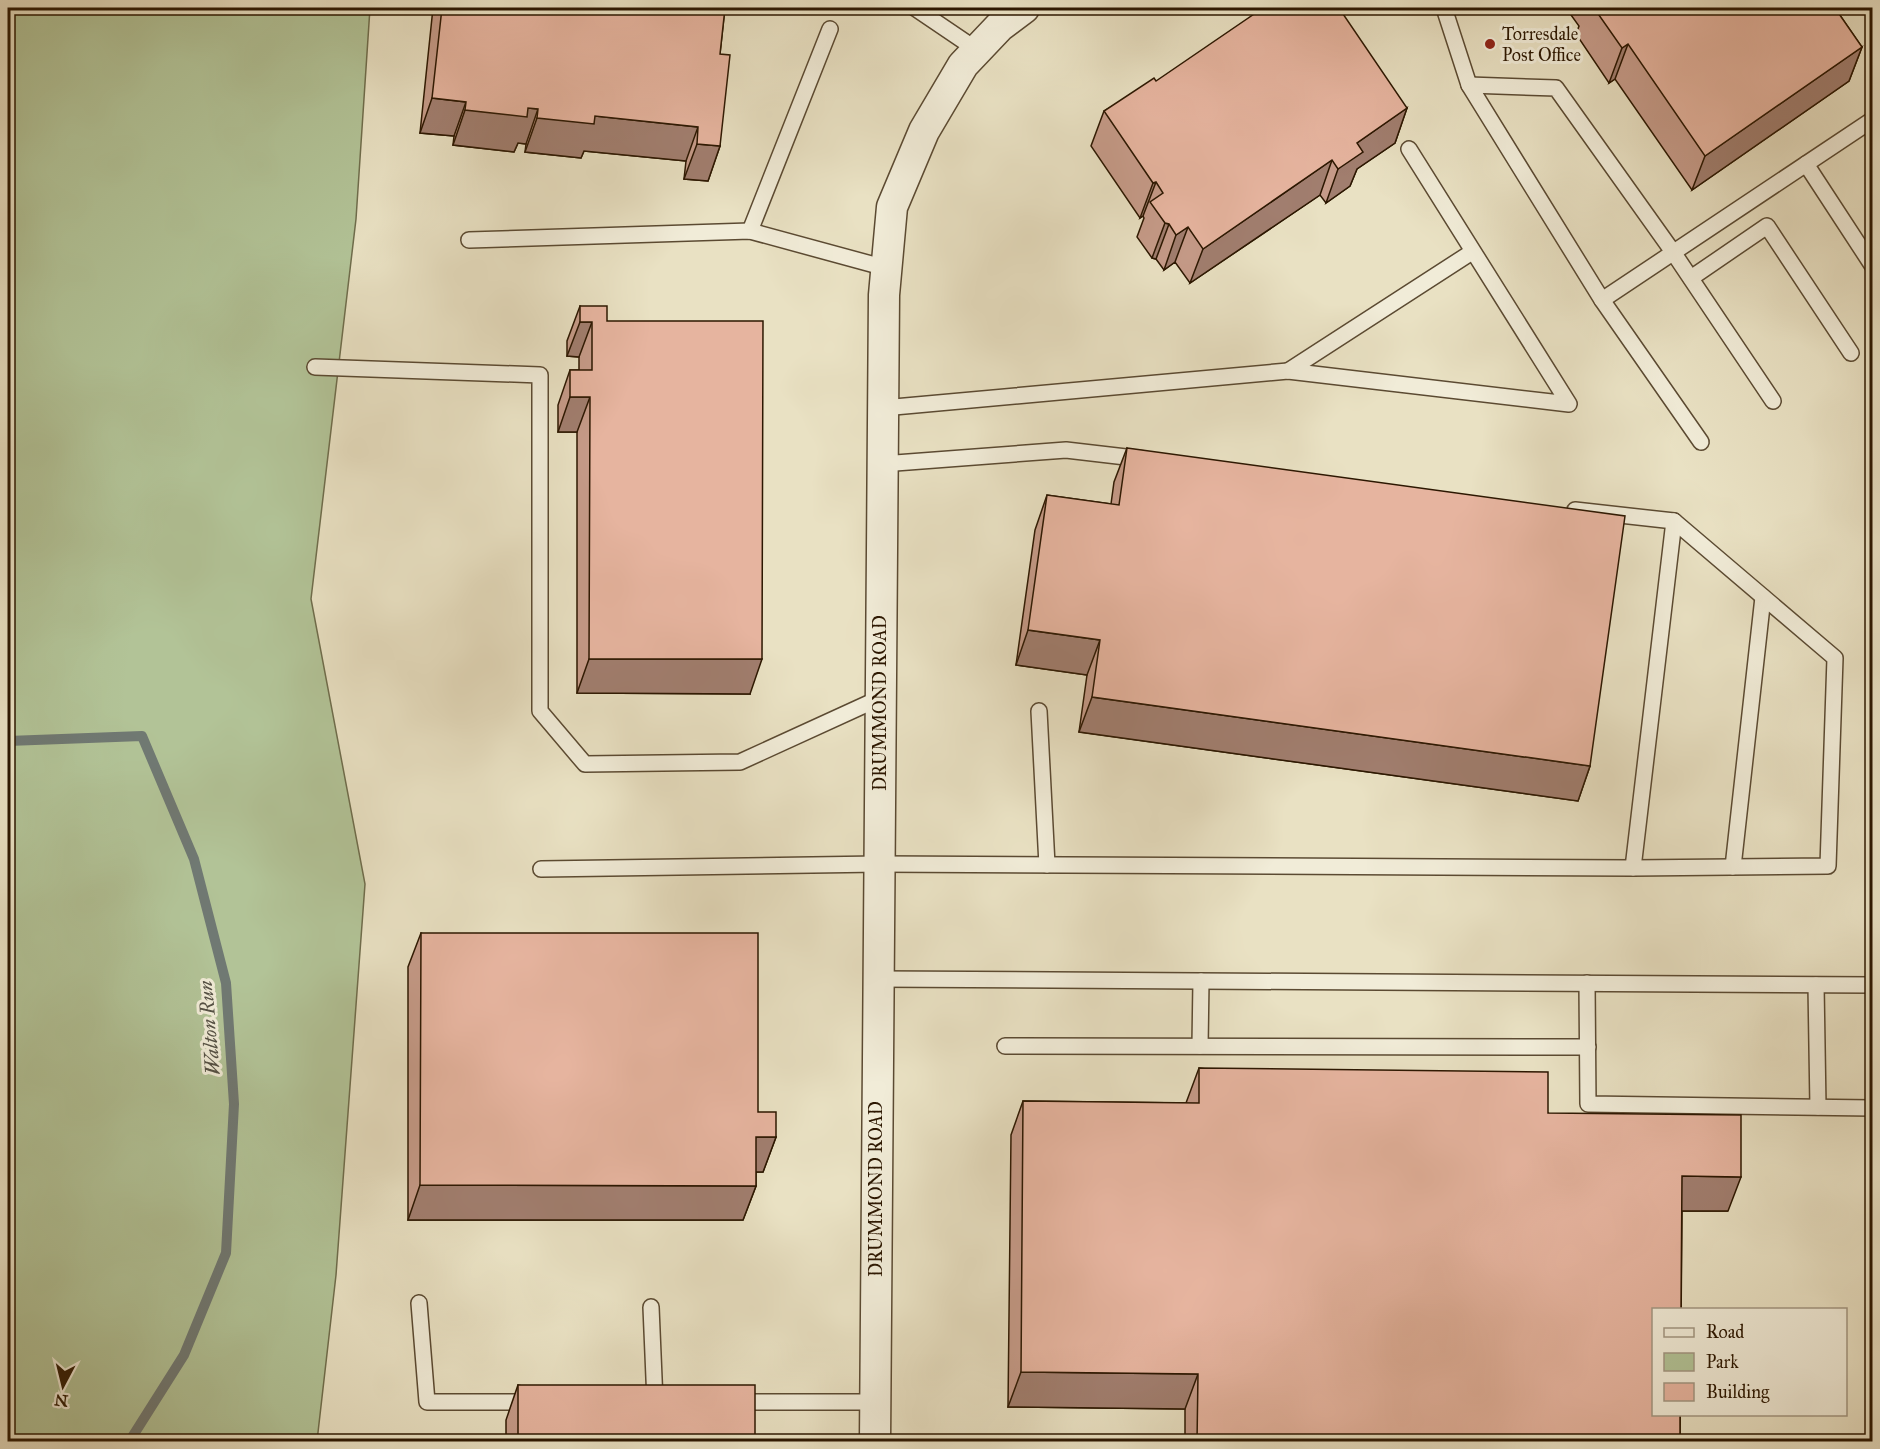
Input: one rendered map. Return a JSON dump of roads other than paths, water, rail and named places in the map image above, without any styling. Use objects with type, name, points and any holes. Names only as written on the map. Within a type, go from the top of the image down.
[{"type":"street","name":"DRUMMOND ROAD","points":[[875,1442],[884,295],[892,207],[924,131],[963,65],[1000,26],[1024,8]]},
{"type":"lane","points":[[915,8],[977,50]]},
{"type":"lane","points":[[1444,8],[1468,86],[1602,300],[1701,442]]},
{"type":"lane","points":[[750,231],[830,29]]},
{"type":"lane","points":[[1468,86],[1556,88],[1673,252],[1773,401]]},
{"type":"lane","points":[[1602,300],[1872,120]]},
{"type":"lane","points":[[883,408],[1288,371],[1569,404],[1408,149]]},
{"type":"lane","points":[[1806,164],[1872,265]]},
{"type":"lane","points":[[1691,278],[1767,226],[1851,353]]},
{"type":"lane","points":[[469,240],[750,231],[886,268]]},
{"type":"lane","points":[[1288,371],[1472,252]]},
{"type":"lane","points":[[315,367],[540,375],[540,711],[585,764],[740,762],[880,698]]},
{"type":"lane","points":[[882,464],[1066,450],[1160,461]]},
{"type":"lane","points":[[541,869],[879,864],[1633,868],[1828,866],[1835,658],[1674,521],[1557,508]]},
{"type":"lane","points":[[1633,868],[1674,521]]},
{"type":"lane","points":[[1733,867],[1763,597]]},
{"type":"lane","points":[[1039,711],[1047,865]]},
{"type":"lane","points":[[878,979],[1872,985]]},
{"type":"lane","points":[[1200,1046],[1202,981]]},
{"type":"lane","points":[[1587,983],[1588,1104],[1872,1108]]},
{"type":"lane","points":[[1816,985],[1818,1107]]},
{"type":"lane","points":[[1005,1046],[1587,1047]]},
{"type":"lane","points":[[419,1303],[427,1402],[552,1402]]},
{"type":"lane","points":[[651,1307],[655,1402]]},
{"type":"lane","points":[[724,1402],[875,1402]]},
{"type":"waterway","name":"Walton Run","points":[[8,741],[142,736],[194,859],[226,983],[234,1104],[226,1253],[184,1355],[129,1442]]},
{"type":"place","name":"Torresdale Post Office","points":[[1490,44]]}]
